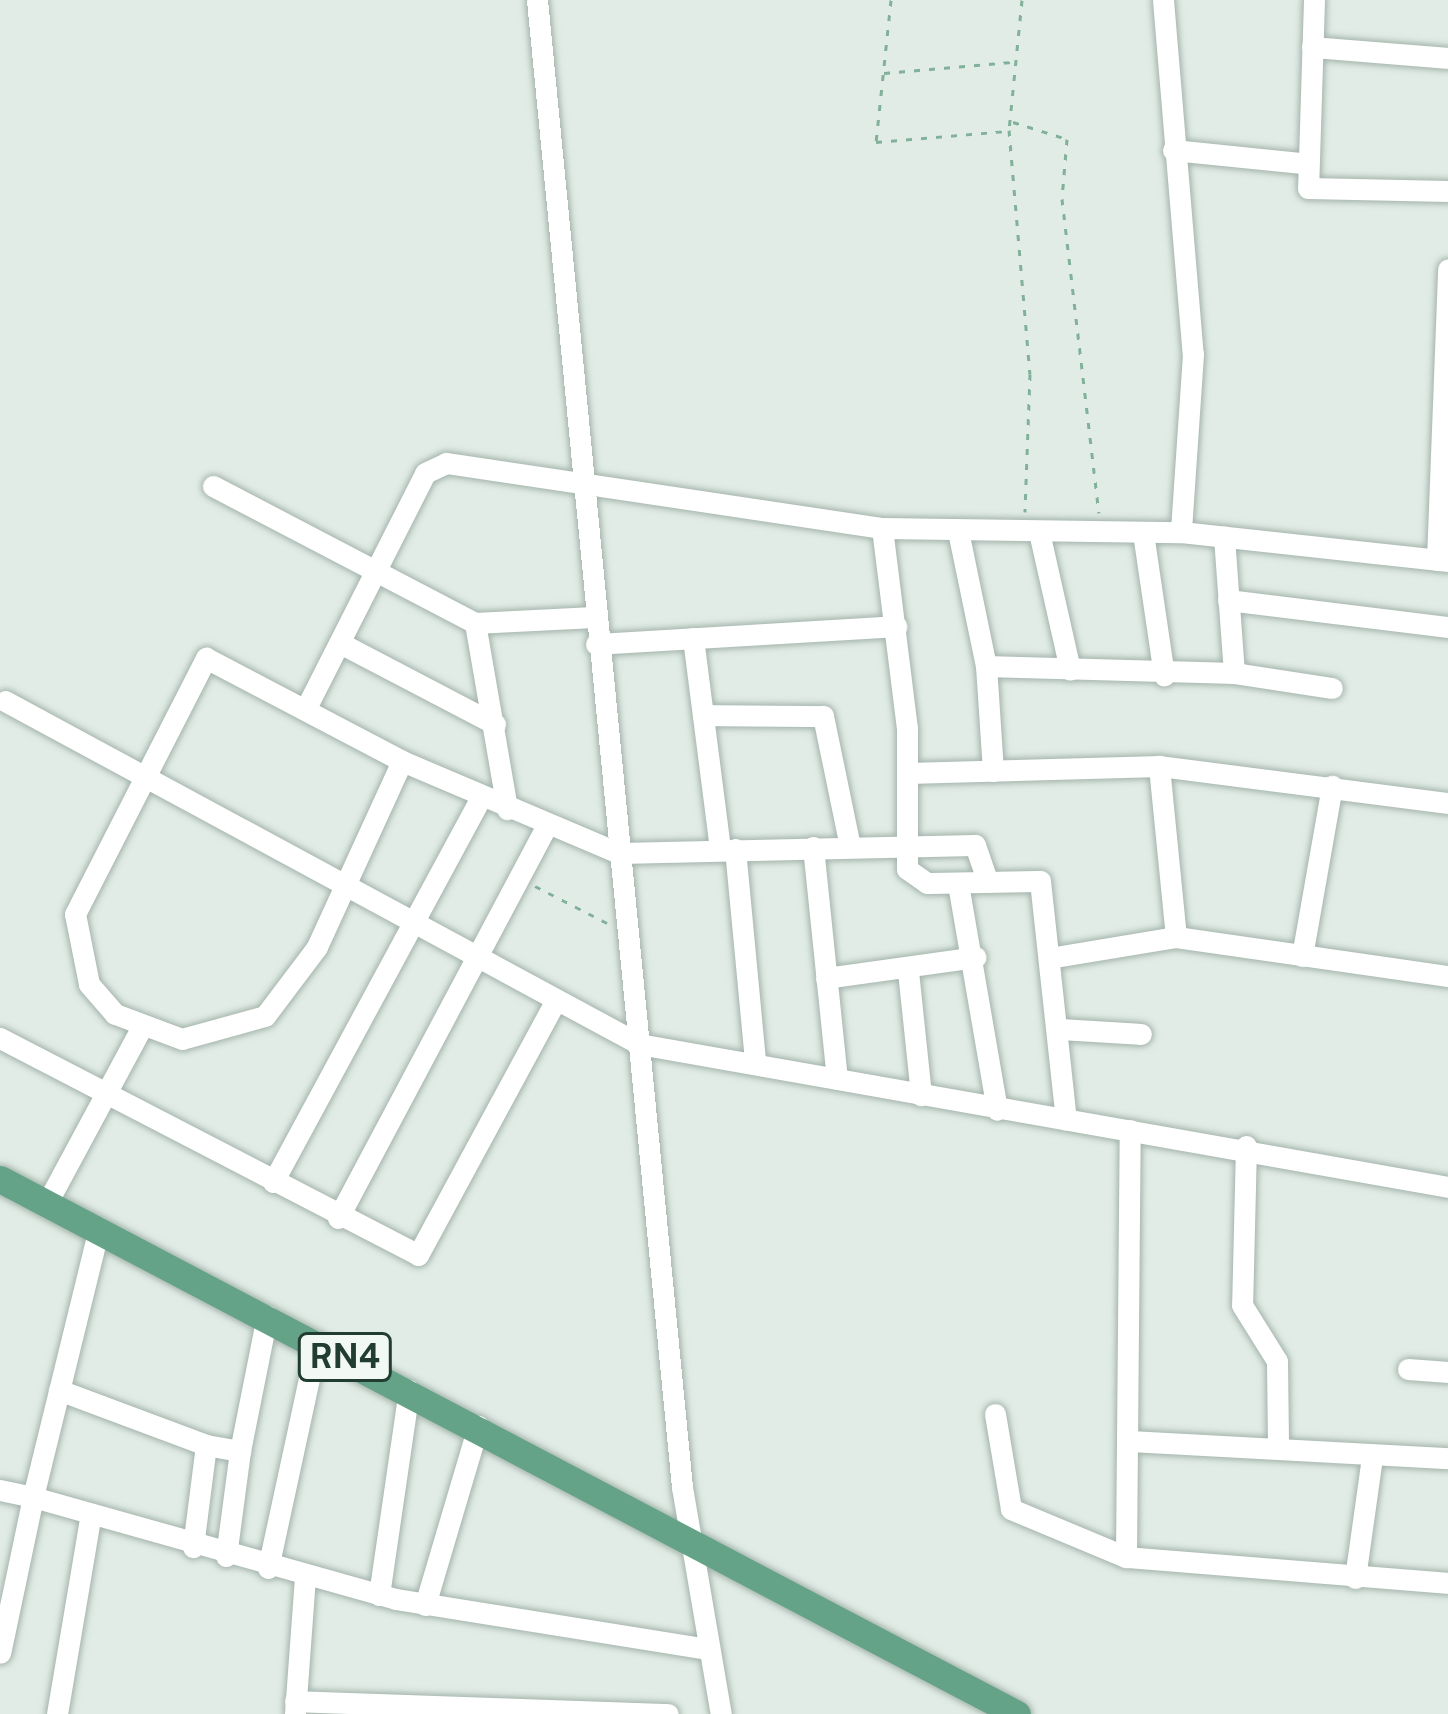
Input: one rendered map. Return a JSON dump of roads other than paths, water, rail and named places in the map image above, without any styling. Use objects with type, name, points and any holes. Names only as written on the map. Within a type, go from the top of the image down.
[{"type":"main road","name":"RN4","points":[[0,1179],[478,1426],[1017,1714]]},
{"type":"street","points":[[537,0],[578,485],[689,1537],[721,1714]]},
{"type":"street","points":[[1163,0],[1172,150],[1193,354],[1181,532]]},
{"type":"street","points":[[1314,0],[1302,163],[1320,193],[1448,191]]},
{"type":"street","points":[[1312,47],[1448,58]]},
{"type":"street","points":[[1172,150],[1302,163]]},
{"type":"street","points":[[306,708],[434,466],[882,528],[1181,532],[1443,560],[1448,269]]},
{"type":"street","points":[[213,487],[383,570],[475,623],[592,617]]},
{"type":"street","points":[[882,528],[908,773],[904,846],[917,880],[958,884],[1038,878],[1055,958],[1066,1120]]},
{"type":"street","points":[[958,531],[986,666],[993,771]]},
{"type":"street","points":[[1032,532],[1070,670]]},
{"type":"street","points":[[1143,533],[1165,675]]},
{"type":"street","points":[[1224,536],[1234,673]]},
{"type":"street","points":[[1228,600],[1448,627]]},
{"type":"street","points":[[475,623],[507,808]]},
{"type":"street","points":[[596,644],[896,626]]},
{"type":"street","points":[[693,638],[728,849],[755,1061]]},
{"type":"street","points":[[340,644],[496,724]]},
{"type":"street","points":[[402,761],[347,887],[265,1016],[182,1039],[141,1028],[89,983],[75,914],[140,775],[206,658],[402,761],[546,827],[619,853],[980,846],[988,882]]},
{"type":"street","points":[[986,666],[1165,675],[1234,673],[1332,688]]},
{"type":"street","points":[[5,701],[639,1044],[755,1061],[997,1110],[1447,1179]]},
{"type":"street","points":[[703,715],[823,716],[850,846]]},
{"type":"street","points":[[908,773],[1159,766],[1448,803]]},
{"type":"street","points":[[1159,766],[1175,937]]},
{"type":"street","points":[[1302,956],[1332,786]]},
{"type":"street","points":[[273,1182],[481,798]]},
{"type":"street","points":[[338,1218],[546,827]]},
{"type":"street","points":[[813,847],[837,1079]]},
{"type":"street","points":[[958,884],[976,957],[997,1110]]},
{"type":"street","points":[[1055,958],[1175,937],[1448,976]]},
{"type":"street","points":[[826,978],[908,971],[976,957]]},
{"type":"street","points":[[908,971],[921,1095]]},
{"type":"street","points":[[0,1038],[412,1255],[428,1249],[556,1000]]},
{"type":"street","points":[[48,1201],[141,1028]]},
{"type":"street","points":[[1060,1029],[1141,1034]]},
{"type":"street","points":[[1126,1558],[1131,1441],[1130,1130]]},
{"type":"street","points":[[1246,1147],[1242,1305],[1277,1361],[1278,1449]]},
{"type":"street","points":[[0,1653],[99,1228]]},
{"type":"street","points":[[226,1556],[266,1316]]},
{"type":"street","points":[[268,1568],[317,1342]]},
{"type":"street","points":[[1408,1369],[1448,1372]]},
{"type":"street","points":[[59,1390],[206,1444],[241,1451]]},
{"type":"street","points":[[379,1595],[409,1390]]},
{"type":"street","points":[[995,1414],[1011,1509],[1126,1558],[1447,1586]]},
{"type":"street","points":[[425,1605],[478,1426]]},
{"type":"street","points":[[1131,1441],[1448,1458]]},
{"type":"street","points":[[193,1547],[206,1444]]},
{"type":"street","points":[[1355,1578],[1372,1457]]},
{"type":"street","points":[[0,1490],[268,1568],[379,1595],[709,1649]]},
{"type":"street","points":[[57,1714],[91,1514]]},
{"type":"street","points":[[305,1578],[295,1707],[668,1714]]}]
